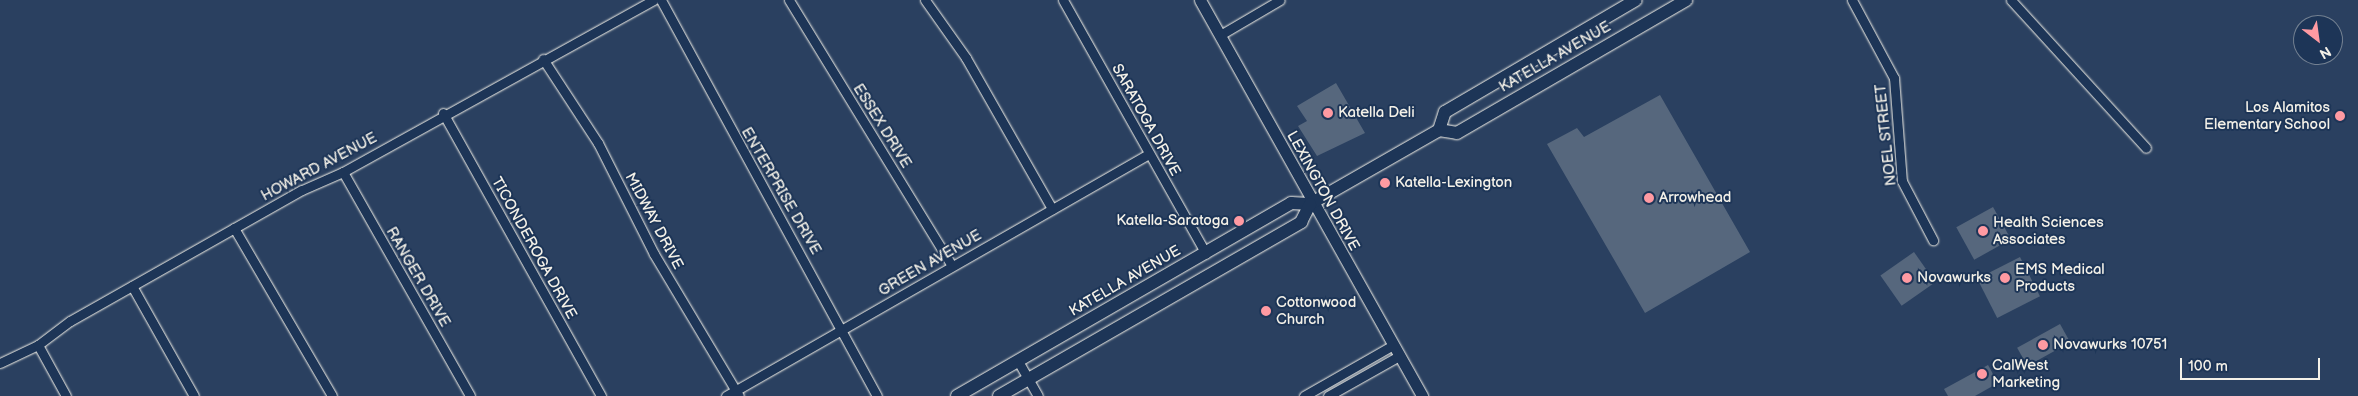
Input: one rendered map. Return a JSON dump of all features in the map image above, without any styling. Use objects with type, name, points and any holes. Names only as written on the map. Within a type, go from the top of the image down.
[{"type":"main road","name":"KATELLA AVENUE","points":[[1439,130],[1445,112],[1636,0]]},
{"type":"main road","name":"KATELLA AVENUE","points":[[999,396],[1300,222],[1310,204],[1439,130],[1456,133],[1686,0]]},
{"type":"main road","name":"KATELLA AVENUE","points":[[956,396],[1206,254],[1291,203],[1310,204]]},
{"type":"street","name":"HOWARD AVENUE","points":[[0,363],[38,345],[70,321],[234,228],[343,172],[442,114],[653,0]]},
{"type":"street","name":"ENTERPRISE DRIVE","points":[[661,0],[714,104],[771,196],[877,396]]},
{"type":"street","name":"ESSEX DRIVE","points":[[789,0],[952,266]]},
{"type":"street","points":[[925,0],[966,58],[1052,209]]},
{"type":"street","name":"SARATOGA DRIVE","points":[[1063,0],[1206,254]]},
{"type":"street","name":"LEXINGTON DRIVE","points":[[1200,0],[1310,204],[1422,396]]},
{"type":"street","points":[[1220,35],[1280,0]]},
{"type":"street","name":"NOEL STREET","points":[[1852,0],[1894,78],[1902,181],[1933,240]]},
{"type":"street","points":[[2010,0],[2146,148]]},
{"type":"street","name":"MIDWAY DRIVE","points":[[543,59],[598,143],[654,254],[737,393]]},
{"type":"street","name":"TICONDEROGA DRIVE","points":[[442,114],[602,396]]},
{"type":"street","name":"GREEN AVENUE","points":[[726,396],[737,393],[841,330],[1149,154]]},
{"type":"street","name":"RANGER DRIVE","points":[[343,172],[470,396]]},
{"type":"street","points":[[234,228],[332,396]]},
{"type":"street","points":[[132,286],[194,396]]},
{"type":"street","points":[[38,345],[66,396]]},
{"type":"street","points":[[1304,396],[1393,345]]},
{"type":"street","points":[[1328,396],[1399,356]]},
{"type":"street","points":[[1018,361],[1038,396]]},
{"type":"building","name":"Katella Deli","points":[[1336,83],[1365,133],[1317,156],[1298,126],[1307,121],[1297,106]]},
{"type":"building","name":"Arrowhead","points":[[1660,95],[1750,252],[1645,313],[1547,144],[1577,128],[1584,137]]},
{"type":"building","name":"Health Sciences Associates","points":[[1993,207],[2011,239],[1974,260],[1956,227]]},
{"type":"building","name":"Novawurks","points":[[1914,252],[1935,282],[1902,306],[1880,276]]},
{"type":"building","points":[[2020,257],[2040,296],[1997,318],[1977,279]]},
{"type":"building","name":"Novawurks 10751","points":[[2060,324],[2070,342],[2027,366],[2017,348]]},
{"type":"building","name":"CalWest Marketing","points":[[1988,365],[1998,383],[1975,396],[1948,396],[1944,389]]},
{"type":"place","name":"Katella Deli","points":[[1328,113]]},
{"type":"place","name":"Los Alamitos Elementary School","points":[[2340,116]]},
{"type":"place","name":"Katella-Lexington","points":[[1385,183]]},
{"type":"place","name":"Arrowhead","points":[[1649,198]]},
{"type":"place","name":"Katella-Saratoga","points":[[1239,221]]},
{"type":"place","name":"Health Sciences Associates","points":[[1983,231]]},
{"type":"place","name":"Novawurks","points":[[1907,278]]},
{"type":"place","name":"EMS Medical Products","points":[[2005,278]]},
{"type":"place","name":"Cottonwood Church","points":[[1266,311]]},
{"type":"place","name":"Novawurks 10751","points":[[2043,345]]},
{"type":"place","name":"CalWest Marketing","points":[[1982,374]]}]
